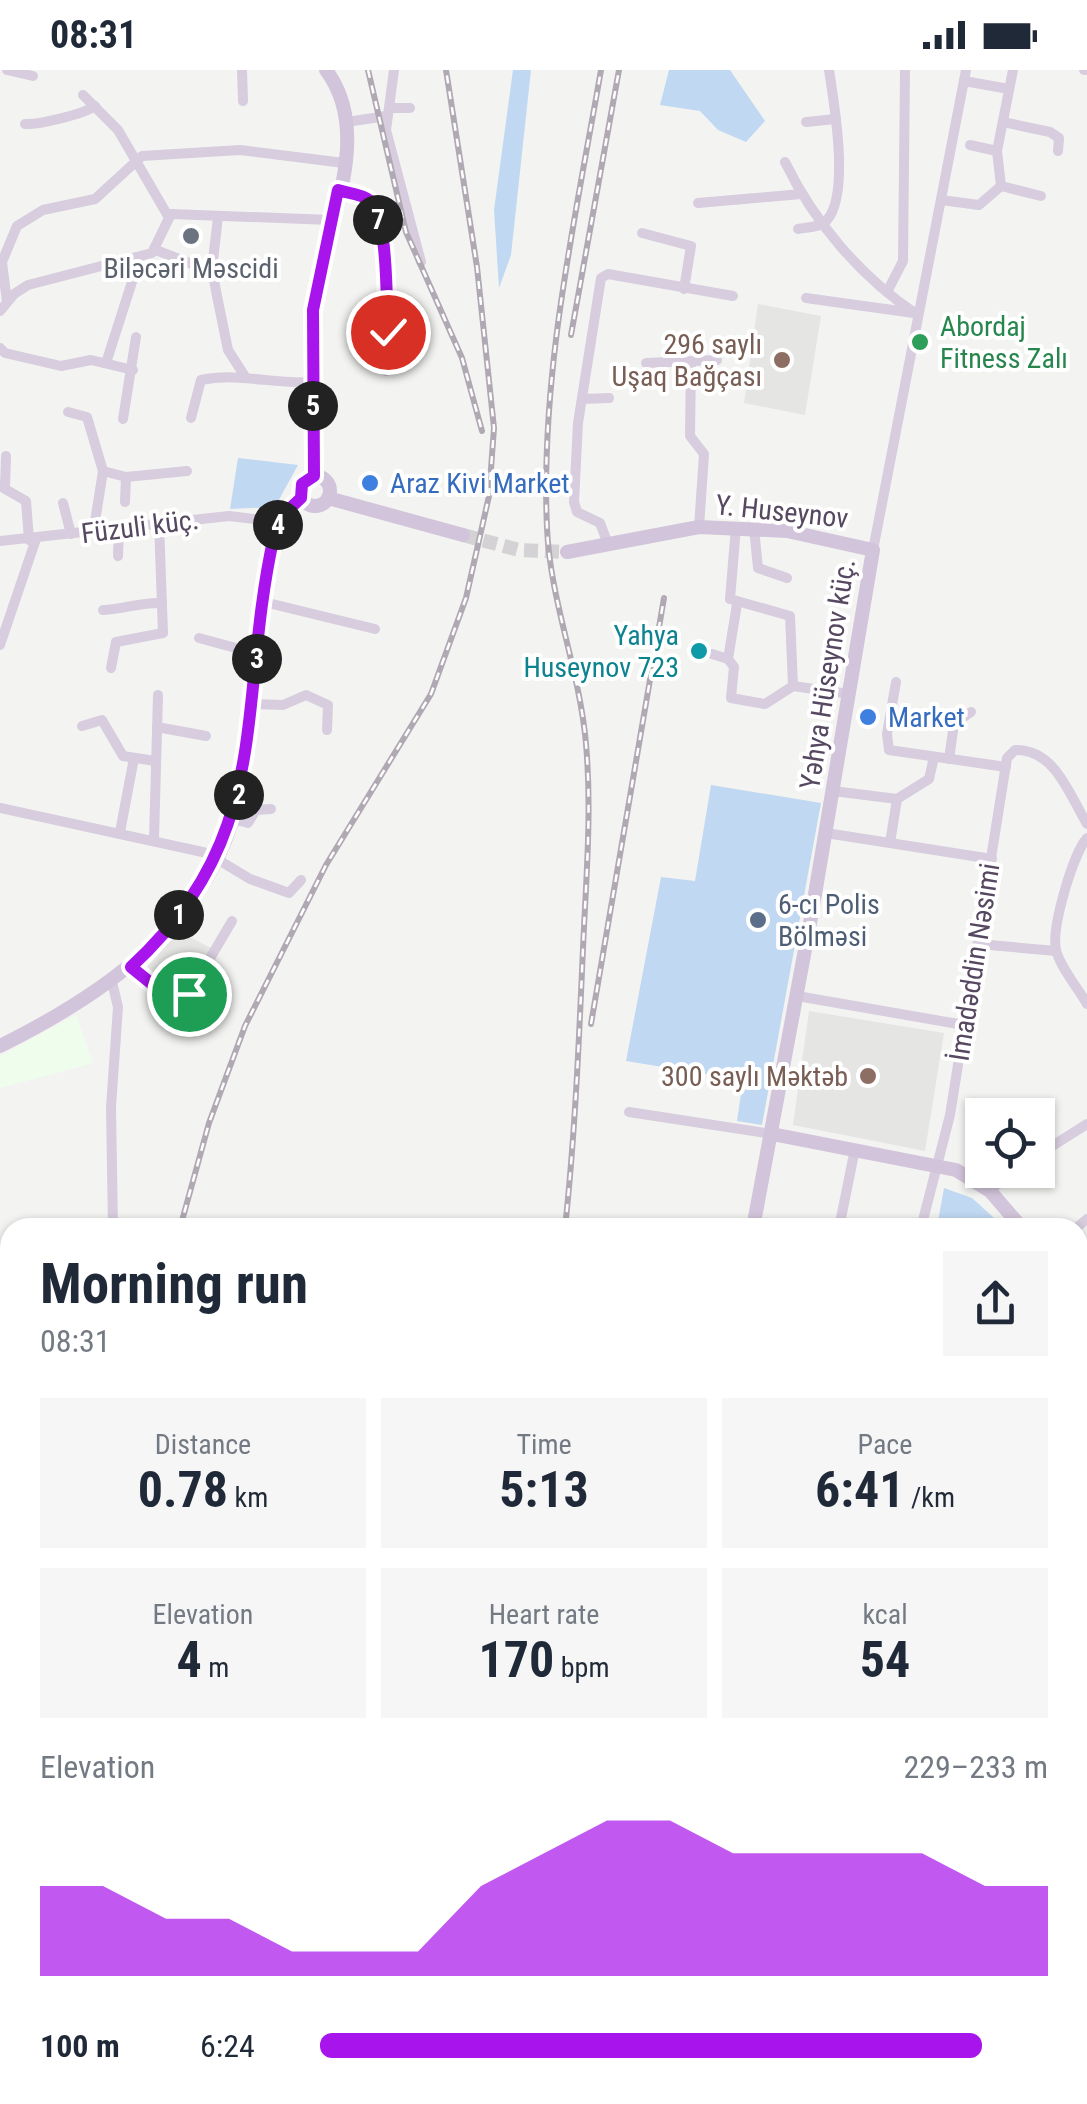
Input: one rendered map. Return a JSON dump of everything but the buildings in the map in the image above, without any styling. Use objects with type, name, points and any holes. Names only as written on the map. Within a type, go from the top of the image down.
[{"type":"main road","points":[[314,476],[313,310],[344,163],[347,122],[342,96],[326,70]]},
{"type":"main road","points":[[314,476],[327,482],[328,498]]},
{"type":"main road","points":[[0,1046],[85,1000],[131,967],[177,917],[218,856],[233,819],[279,522],[301,498],[302,484],[314,476]]},
{"type":"main road","points":[[301,498],[315,506],[328,498],[464,535]]},
{"type":"main road","name":"Y. Huseynov","points":[[566,552],[699,527],[754,528],[844,540],[873,550]]},
{"type":"main road","name":"Yəhya Hüseynov küç.","points":[[755,1218],[873,550]]},
{"type":"main road","points":[[772,1134],[956,1170],[990,1190],[1014,1218]]},
{"type":"street","points":[[7,70],[33,76]]},
{"type":"street","points":[[242,70],[244,101]]},
{"type":"street","points":[[394,70],[387,112],[421,262]]},
{"type":"street","points":[[798,229],[821,225],[829,218],[834,204],[836,119],[829,70]]},
{"type":"street","points":[[887,292],[903,261],[906,70]]},
{"type":"street","points":[[1001,186],[997,151],[1013,70]]},
{"type":"street","points":[[965,76],[1009,90]]},
{"type":"street","name":"Yəhya Hüseynov küç.","points":[[873,550],[965,76]]},
{"type":"street","points":[[3,306],[28,285],[86,268],[138,260],[156,250],[168,216],[136,159],[83,95]]},
{"type":"street","points":[[25,124],[40,125],[52,116],[82,115],[95,106]]},
{"type":"street","points":[[347,122],[410,108]]},
{"type":"street","points":[[806,122],[836,119]]},
{"type":"street","points":[[1003,122],[1050,132],[1059,138],[1058,151]]},
{"type":"street","points":[[970,145],[997,151]]},
{"type":"street","points":[[3,306],[2,262],[17,226],[43,210],[95,199],[136,159],[167,151],[240,150],[344,163]]},
{"type":"street","points":[[785,162],[821,225],[887,292],[916,314]]},
{"type":"street","points":[[940,200],[979,205],[1001,186]]},
{"type":"street","points":[[1001,186],[1041,196]]},
{"type":"street","points":[[338,190],[368,199],[379,224],[386,371]]},
{"type":"street","points":[[698,203],[802,194]]},
{"type":"street","points":[[168,216],[332,220]]},
{"type":"street","points":[[218,217],[214,282],[228,350],[244,376]]},
{"type":"street","points":[[642,232],[691,246],[684,289]]},
{"type":"street","points":[[156,250],[197,266]]},
{"type":"street","points":[[106,364],[138,260]]},
{"type":"street","points":[[608,544],[600,523],[575,508],[582,399],[601,278],[608,274],[733,296]]},
{"type":"street","points":[[806,298],[916,314]]},
{"type":"street","points":[[123,418],[136,337]]},
{"type":"street","points":[[0,348],[5,354],[62,366],[84,360],[133,370]]},
{"type":"street","points":[[646,362],[717,360]]},
{"type":"street","points":[[691,362],[690,436],[704,454],[699,527]]},
{"type":"street","points":[[192,418],[200,380],[244,376],[313,382]]},
{"type":"street","points":[[582,399],[609,398]]},
{"type":"street","points":[[68,412],[87,417],[102,472],[94,528]]},
{"type":"street","points":[[0,644],[33,540],[28,504],[3,487],[6,456]]},
{"type":"street","points":[[102,472],[126,477],[187,471]]},
{"type":"street","points":[[126,477],[126,502]]},
{"type":"street","points":[[63,503],[71,534]]},
{"type":"street","name":"Füzuli küç.","points":[[0,541],[229,516],[279,522]]},
{"type":"street","points":[[111,668],[116,642],[162,633],[159,523]]},
{"type":"street","points":[[118,556],[119,526]]},
{"type":"street","points":[[736,527],[729,594],[737,604],[790,616],[793,686]]},
{"type":"street","points":[[754,528],[755,563],[787,578]]},
{"type":"street","points":[[103,610],[162,602]]},
{"type":"street","points":[[264,602],[375,629]]},
{"type":"street","points":[[728,659],[737,604]]},
{"type":"street","points":[[198,638],[258,654]]},
{"type":"street","points":[[712,654],[728,659],[734,667],[732,698],[764,704],[793,686],[849,694]]},
{"type":"street","points":[[896,682],[886,746],[934,757],[1006,763],[1014,750],[1040,753],[1050,761],[1087,824]]},
{"type":"street","points":[[251,704],[283,706],[306,695],[328,705],[327,730]]},
{"type":"street","points":[[154,839],[159,794],[155,760],[158,696]]},
{"type":"street","points":[[949,759],[954,724],[971,712]]},
{"type":"street","points":[[82,726],[102,720],[119,752],[155,760]]},
{"type":"street","points":[[157,727],[206,736]]},
{"type":"street","points":[[833,791],[897,799],[929,780],[934,757]]},
{"type":"street","points":[[120,832],[134,758]]},
{"type":"street","name":"İmadəddin Nəsimi","points":[[924,1218],[964,1025],[1006,763]]},
{"type":"street","points":[[890,843],[897,799]]},
{"type":"street","points":[[0,808],[218,856],[250,879],[290,893],[301,880]]},
{"type":"street","points":[[233,819],[248,823],[256,810],[271,809]]},
{"type":"street","points":[[826,833],[992,859]]},
{"type":"street","points":[[1087,838],[1073,866],[1056,931],[1056,951],[1087,1004]]},
{"type":"street","points":[[131,967],[152,984],[189,994],[232,921]]},
{"type":"street","points":[[978,944],[1056,951]]},
{"type":"street","points":[[112,982],[118,1007],[111,1108],[113,1218]]},
{"type":"street","points":[[797,996],[964,1025]]},
{"type":"street","points":[[629,1112],[772,1134]]},
{"type":"street","points":[[1055,1144],[1087,1124]]},
{"type":"street","points":[[840,1218],[856,1149]]},
{"type":"shaded area","points":[[513,70],[531,70],[511,255],[499,288],[494,210]]},
{"type":"shaded area","points":[[669,70],[730,70],[765,121],[746,142],[718,130],[700,111],[660,105]]},
{"type":"shaded area","name":"296 saylı Uşaq Bağçası","points":[[758,304],[821,316],[805,415],[744,403]]},
{"type":"shaded area","points":[[238,458],[298,465],[275,507],[230,509]]},
{"type":"shaded area","points":[[711,785],[821,803],[762,1125],[737,1121],[743,1080],[626,1061],[661,877],[695,881]]},
{"type":"shaded area","points":[[178,931],[211,948],[187,988],[179,990],[145,970]]},
{"type":"shaded area","name":"300 saylı Məktəb","points":[[809,1011],[944,1033],[925,1151],[793,1125]]},
{"type":"shaded area","points":[[76,1015],[93,1063],[0,1088],[0,1056]]},
{"type":"shaded area","points":[[944,1188],[972,1198],[994,1218],[939,1218]]},
{"type":"tunnel","points":[[463,535],[519,550],[567,552]]},
{"type":"railway","points":[[368,70],[406,232],[462,358],[482,431]]},
{"type":"railway","points":[[183,1218],[209,1123],[245,1026],[326,865],[431,694],[466,598],[489,496],[494,428],[477,267],[446,70]]},
{"type":"railway","points":[[566,1218],[578,1053],[588,795],[583,717],[549,555],[546,470],[554,355],[601,70]]},
{"type":"railway","points":[[571,335],[619,70]]},
{"type":"railway","points":[[591,1024],[664,598]]},
{"type":"place","name":"Biləcəri Məscidi","points":[[191,236]]},
{"type":"place","name":"Abordaj Fitness Zalı","points":[[920,342]]},
{"type":"place","name":"296 saylı Uşaq Bağçası","points":[[782,360]]},
{"type":"place","name":"Araz Kivi Market","points":[[370,483]]},
{"type":"place","name":"Yahya Huseynov 723","points":[[699,651]]},
{"type":"place","name":"Market","points":[[868,717]]},
{"type":"place","name":"6-cı Polis Bölməsi","points":[[758,920]]},
{"type":"place","name":"300 saylı Məktəb","points":[[868,1076]]},
{"type":"route","points":[[189,994],[152,984],[131,967],[163,934],[204,880],[225,840],[236,807],[274,536],[284,514],[301,498],[304,480],[314,476],[313,310],[338,190],[365,197],[374,208],[382,240],[388,332]]}]
